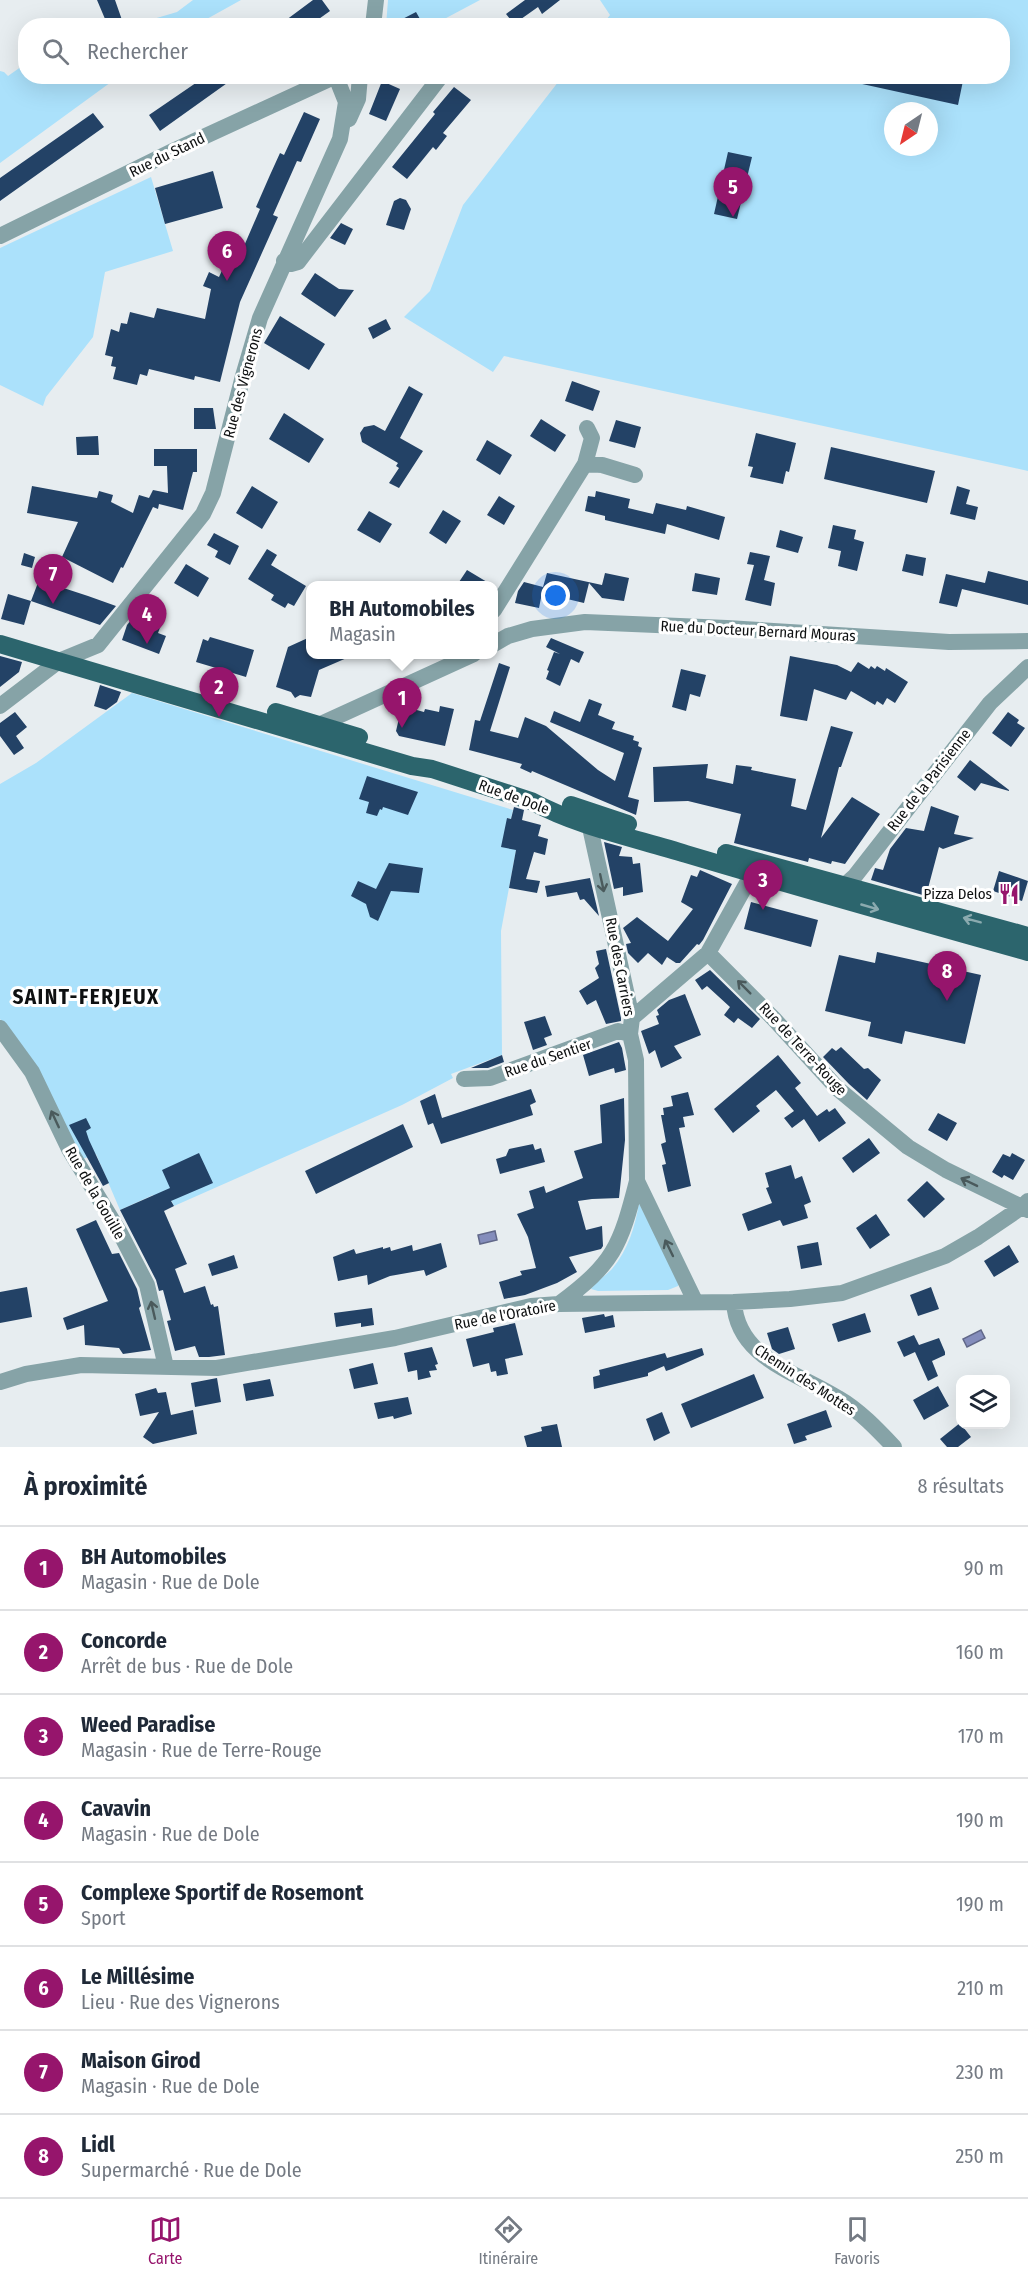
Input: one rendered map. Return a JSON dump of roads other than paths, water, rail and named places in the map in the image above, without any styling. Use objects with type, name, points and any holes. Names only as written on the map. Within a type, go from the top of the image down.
[{"type":"main road","name":"Rue de Dole","points":[[0,633],[320,725],[791,878],[1028,952]]},
{"type":"main road","name":"Rue de Dole","points":[[0,644],[412,766],[432,769],[531,801],[594,826],[752,874],[845,885],[1028,936]]},
{"type":"street","points":[[374,18],[375,0]]},
{"type":"street","name":"Rue du Stand","points":[[0,236],[169,153],[319,84]]},
{"type":"street","name":"Rue des Vignerons","points":[[0,706],[59,661],[98,645],[203,514],[213,493],[255,332],[284,261],[340,139],[346,102],[339,84]]},
{"type":"street","points":[[340,139],[358,99],[359,84]]},
{"type":"street","points":[[284,261],[291,264],[297,262],[435,84]]},
{"type":"street","points":[[498,604],[585,464],[592,438],[587,428]]},
{"type":"street","points":[[585,464],[602,465],[635,475]]},
{"type":"street","name":"Rue du Docteur Bernard Mouras","points":[[498,642],[508,636],[532,629],[585,622],[919,640],[1027,642]]},
{"type":"street","points":[[273,724],[305,729],[320,725],[463,659]]},
{"type":"street","name":"Rue de la Parisienne","points":[[845,885],[855,876],[990,703],[1024,674]]},
{"type":"street","points":[[594,826],[603,822],[661,840],[667,836]]},
{"type":"street","name":"Rue des Carriers","points":[[559,1304],[603,1266],[614,1252],[627,1221],[637,1182],[636,1060],[592,836],[594,826]]},
{"type":"street","points":[[631,1026],[708,953],[752,874]]},
{"type":"street","name":"Rue de Terre-Rouge","points":[[708,953],[774,1019],[838,1089],[900,1140],[946,1170],[1026,1206]]},
{"type":"street","name":"Rue du Sentier","points":[[464,1079],[490,1078],[631,1026]]},
{"type":"street","name":"Rue de la Gouille","points":[[0,1028],[32,1072],[74,1159],[120,1233],[147,1285],[166,1367]]},
{"type":"street","name":"Rue des Carriers","points":[[637,1182],[695,1301]]},
{"type":"street","name":"Rue de l'Oratoire","points":[[0,1382],[26,1374],[81,1365],[217,1368],[395,1338],[531,1306],[734,1302],[842,1293],[945,1256],[1026,1206]]},
{"type":"street","name":"Chemin des Mottes","points":[[734,1302],[735,1316],[740,1329],[747,1342],[760,1354],[840,1399],[871,1423],[894,1447]]},
{"type":"place","name":"Complexe Sportif de Rosemont","points":[[733,217]]},
{"type":"place","name":"Le Millésime","points":[[227,281]]},
{"type":"place","name":"Maison Girod","points":[[53,604]]},
{"type":"place","name":"Cavavin","points":[[147,644]]},
{"type":"place","name":"Concorde","points":[[219,717]]},
{"type":"place","name":"BH Automobiles","points":[[402,728]]},
{"type":"place","name":"Pizza Delos","points":[[1009,894]]},
{"type":"place","name":"Weed Paradise","points":[[763,910]]},
{"type":"place","name":"Lidl","points":[[947,1001]]},
{"type":"district","name":"SAINT-FERJEUX","points":[[86,997]]}]
